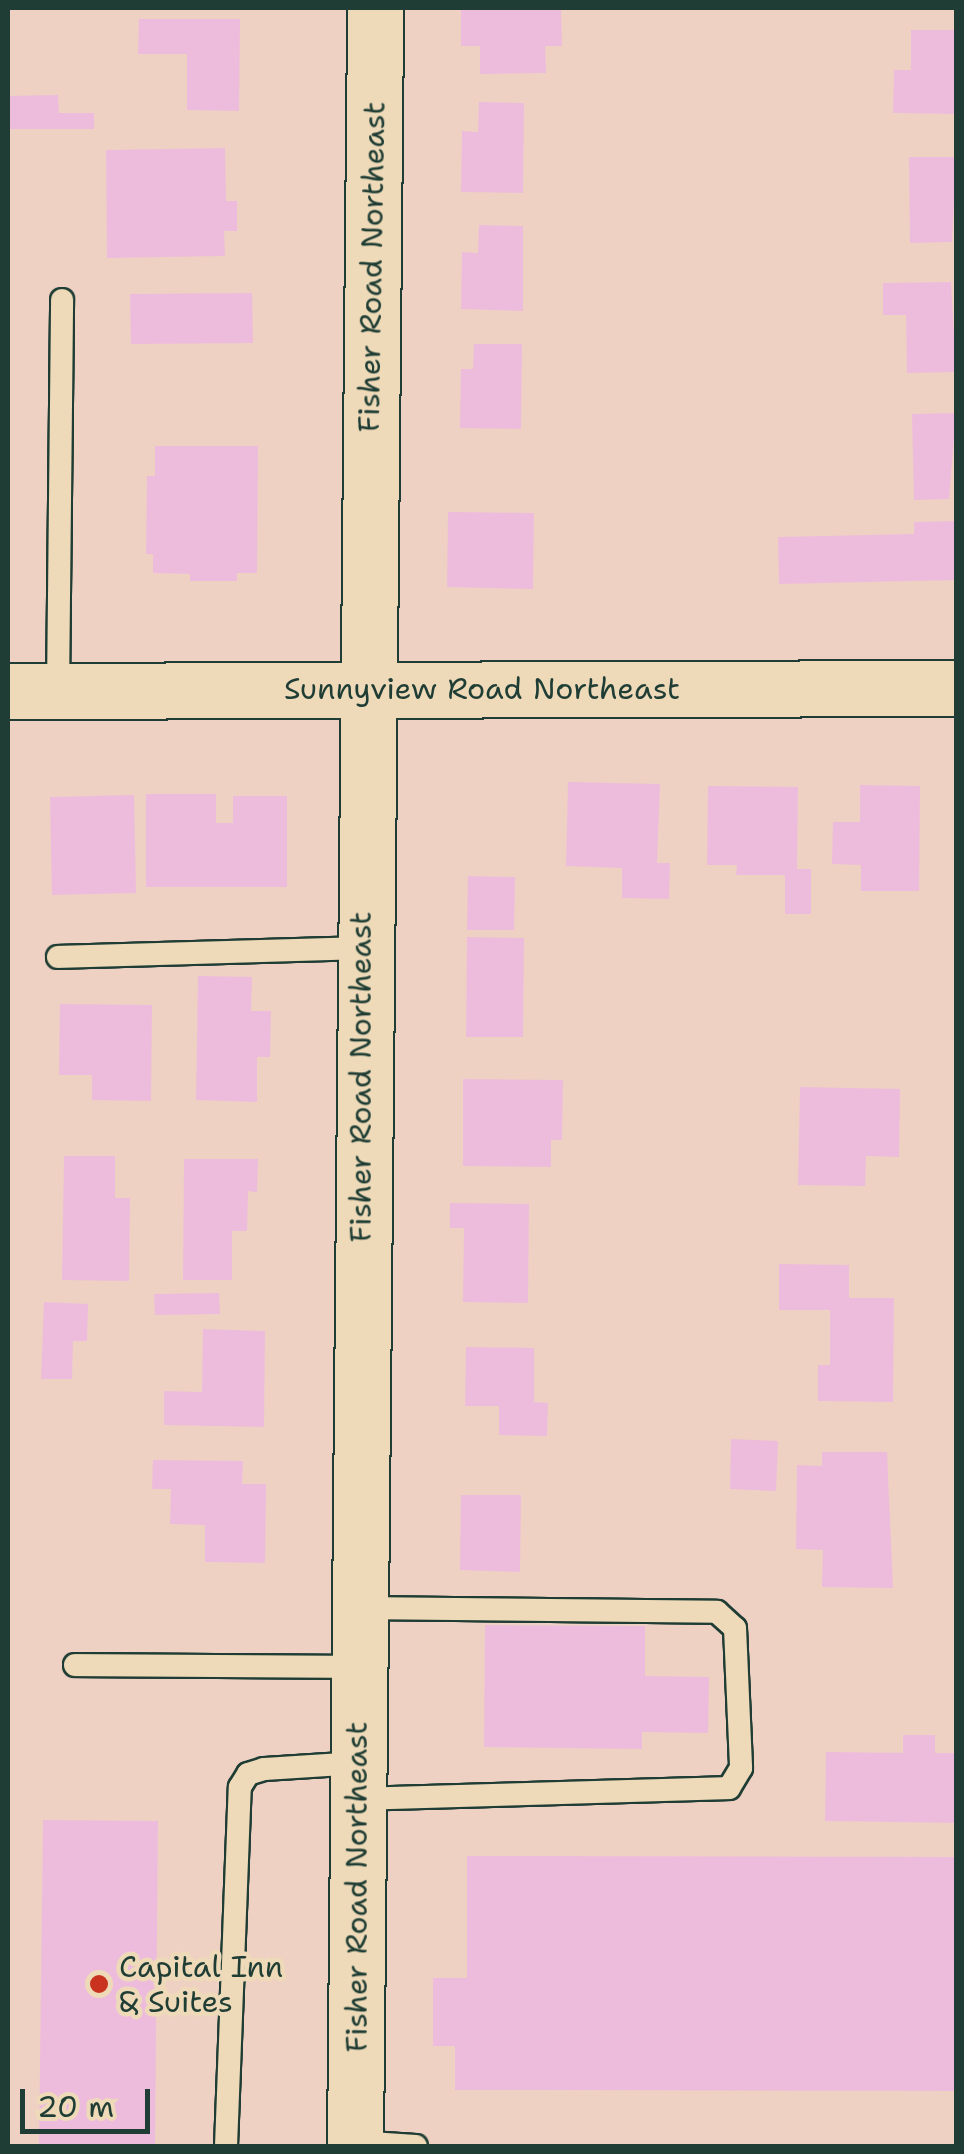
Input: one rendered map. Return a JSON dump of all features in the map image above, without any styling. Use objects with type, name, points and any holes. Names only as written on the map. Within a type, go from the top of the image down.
[{"type":"street","name":"Fisher Road Northeast","points":[[355,2144],[364,689],[375,8]]},
{"type":"street","name":"Sunnyview Road Northeast","points":[[33,691],[956,688]]},
{"type":"lane","points":[[33,691],[62,300]]},
{"type":"lane","points":[[58,957],[362,948]]},
{"type":"lane","points":[[226,2146],[240,1787],[248,1774],[264,1769],[359,1781],[729,1788],[741,1768],[735,1628],[718,1612],[359,1608]]},
{"type":"lane","points":[[75,1665],[358,1667]]},
{"type":"lane","points":[[355,2144],[416,2146]]},
{"type":"building","points":[[461,8],[561,8],[562,46],[545,46],[546,73],[480,74],[480,46],[461,46]]},
{"type":"building","points":[[139,19],[240,19],[239,111],[187,110],[187,54],[138,54]]},
{"type":"building","points":[[911,30],[954,30],[956,114],[893,113],[894,70],[911,70]]},
{"type":"building","points":[[58,95],[59,113],[94,113],[94,129],[8,129],[8,96]]},
{"type":"building","points":[[479,102],[524,103],[523,193],[461,192],[462,131],[478,132]]},
{"type":"building","points":[[225,148],[226,201],[237,201],[237,231],[224,231],[225,256],[107,258],[106,150]]},
{"type":"building","points":[[909,157],[956,157],[952,242],[910,243]]},
{"type":"building","points":[[479,225],[523,226],[523,311],[461,309],[462,252],[478,253]]},
{"type":"building","points":[[951,282],[956,372],[907,373],[906,315],[883,315],[883,283]]},
{"type":"building","points":[[252,293],[253,343],[131,344],[130,294]]},
{"type":"building","points":[[474,344],[522,344],[521,429],[460,428],[461,369],[473,369]]},
{"type":"building","points":[[956,413],[949,499],[914,500],[912,414]]},
{"type":"building","points":[[155,446],[258,446],[257,573],[237,573],[237,581],[190,581],[190,574],[153,573],[153,554],[146,554],[147,476],[155,476]]},
{"type":"building","points":[[448,512],[534,513],[533,589],[447,587]]},
{"type":"building","points":[[956,521],[956,580],[779,584],[778,537],[914,534],[914,522]]},
{"type":"building","points":[[568,782],[660,784],[657,863],[670,863],[669,899],[622,898],[622,868],[566,866]]},
{"type":"building","points":[[860,785],[920,786],[919,891],[861,891],[861,865],[832,864],[833,822],[860,822]]},
{"type":"building","points":[[708,786],[798,787],[797,869],[811,869],[811,914],[785,914],[785,875],[736,875],[737,865],[707,865]]},
{"type":"building","points":[[146,794],[216,794],[216,823],[233,823],[233,796],[287,796],[287,887],[146,887]]},
{"type":"building","points":[[134,795],[136,893],[52,895],[50,797]]},
{"type":"building","points":[[468,876],[515,877],[514,930],[467,930]]},
{"type":"building","points":[[467,937],[524,938],[523,1037],[466,1037]]},
{"type":"building","points":[[198,976],[252,977],[251,1011],[271,1011],[270,1057],[257,1057],[257,1102],[196,1100]]},
{"type":"building","points":[[60,1004],[152,1005],[151,1101],[92,1100],[92,1075],[59,1075]]},
{"type":"building","points":[[463,1079],[563,1080],[562,1140],[551,1140],[551,1167],[463,1166]]},
{"type":"building","points":[[800,1087],[900,1089],[899,1157],[866,1156],[865,1186],[798,1185]]},
{"type":"building","points":[[64,1156],[115,1156],[115,1198],[130,1198],[129,1281],[62,1280]]},
{"type":"building","points":[[184,1159],[258,1159],[257,1192],[248,1191],[247,1231],[232,1231],[232,1280],[183,1280]]},
{"type":"building","points":[[450,1203],[529,1204],[528,1303],[463,1302],[464,1228],[450,1228]]},
{"type":"building","points":[[779,1264],[849,1265],[849,1298],[894,1298],[893,1402],[818,1401],[818,1365],[830,1365],[830,1310],[779,1310]]},
{"type":"building","points":[[219,1293],[220,1314],[155,1315],[154,1294]]},
{"type":"building","points":[[44,1302],[88,1304],[87,1341],[73,1341],[72,1379],[41,1379]]},
{"type":"building","points":[[203,1329],[265,1331],[264,1427],[164,1425],[164,1391],[202,1392]]},
{"type":"building","points":[[466,1347],[534,1348],[534,1402],[548,1403],[547,1436],[499,1435],[499,1406],[465,1406]]},
{"type":"building","points":[[731,1439],[778,1441],[776,1491],[730,1489]]},
{"type":"building","points":[[822,1452],[887,1452],[893,1588],[822,1587],[823,1550],[796,1549],[797,1465],[822,1466]]},
{"type":"building","points":[[153,1460],[243,1461],[242,1484],[266,1484],[265,1563],[205,1562],[205,1525],[170,1524],[171,1489],[152,1489]]},
{"type":"building","points":[[461,1495],[521,1495],[520,1572],[460,1570]]},
{"type":"building","points":[[485,1625],[645,1626],[645,1676],[709,1677],[708,1733],[642,1732],[642,1749],[484,1747]]},
{"type":"building","points":[[903,1735],[935,1735],[935,1753],[956,1753],[956,1823],[825,1821],[826,1752],[903,1753]]},
{"type":"building","name":"Capital Inn & Suites","points":[[43,1820],[158,1821],[155,2146],[39,2146]]},
{"type":"building","points":[[467,1856],[956,1857],[956,2091],[455,2090],[455,2046],[433,2046],[433,1978],[467,1978]]},
{"type":"place","name":"Capital Inn & Suites","points":[[99,1984]]}]
